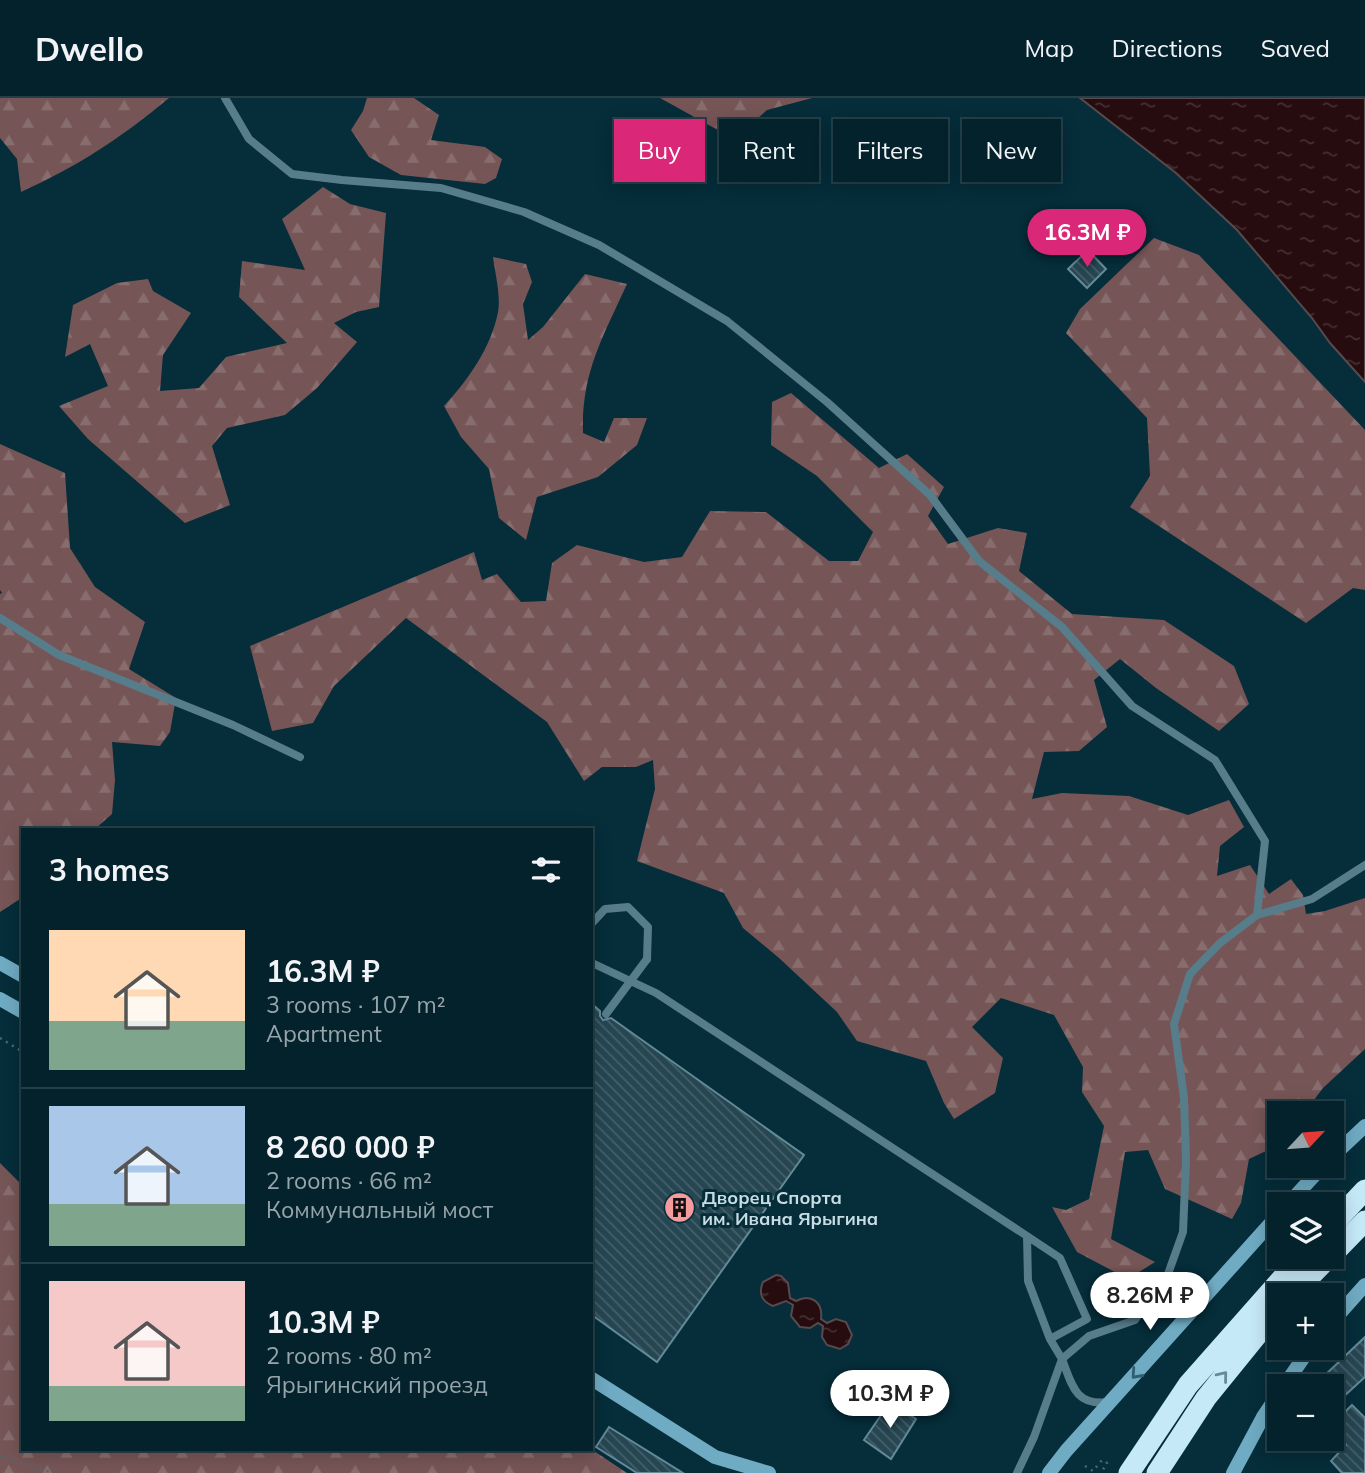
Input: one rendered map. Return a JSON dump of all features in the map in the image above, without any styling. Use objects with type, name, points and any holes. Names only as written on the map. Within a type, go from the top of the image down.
[{"type":"highway","points":[[1344,1212],[1365,1190]]},
{"type":"highway","points":[[1344,1243],[1365,1221]]},
{"type":"highway","points":[[1129,1473],[1188,1385],[1291,1269]]},
{"type":"highway","points":[[1304,1283],[1318,1269]]},
{"type":"highway","points":[[1157,1473],[1206,1398],[1267,1323]]},
{"type":"main road","points":[[0,963],[21,975]]},
{"type":"main road","points":[[0,999],[21,1011]]},
{"type":"main road","points":[[1344,1146],[1365,1126]]},
{"type":"main road","points":[[1299,1192],[1312,1178]]},
{"type":"main road","points":[[1048,1473],[1267,1227]]},
{"type":"main road","points":[[1344,1309],[1365,1285]]},
{"type":"main road","points":[[593,1380],[715,1457],[769,1473]]},
{"type":"main road","points":[[1233,1473],[1267,1411]]},
{"type":"lane","points":[[225,98],[249,139],[292,174],[441,188],[524,212],[599,245],[727,321],[827,402],[930,495],[979,561],[1062,627],[1132,706],[1214,761],[1265,841],[1257,915]]},
{"type":"lane","points":[[0,618],[59,654],[233,725],[300,757]]},
{"type":"lane","points":[[1017,1473],[1034,1437],[1062,1359],[1088,1336],[1135,1320],[1167,1274],[1183,1232],[1184,1098],[1174,1024],[1190,974],[1220,943],[1257,915],[1312,899],[1365,865]]},
{"type":"lane","points":[[593,922],[605,909],[628,907],[648,927],[647,959],[606,1014]]},
{"type":"lane","points":[[593,962],[656,993],[1060,1258],[1087,1319],[1050,1339]]},
{"type":"lane","points":[[1027,1236],[1028,1281],[1050,1339],[1062,1359],[1073,1388],[1083,1399],[1094,1404],[1111,1402]]},
{"type":"path","points":[[0,1038],[21,1051]]},
{"type":"path","points":[[0,1455],[53,1473]]},
{"type":"path","points":[[1086,1466],[1093,1471],[1102,1460],[1107,1463],[1101,1473]]},
{"type":"green space","points":[[0,98],[169,98],[98,150],[21,192],[17,159],[0,138]]},
{"type":"green space","points":[[367,98],[414,98],[439,115],[431,140],[485,147],[502,159],[496,178],[485,184],[401,175],[369,157],[351,130],[363,111]]},
{"type":"green space","points":[[660,98],[812,98],[767,110],[757,119],[719,119],[719,131],[705,123],[705,119],[698,119]]},
{"type":"green space","points":[[323,187],[350,204],[386,213],[379,307],[356,312],[334,323],[357,342],[317,388],[285,415],[227,428],[212,446],[230,505],[185,523],[88,439],[59,406],[108,386],[90,344],[65,357],[73,305],[117,283],[148,279],[153,291],[191,313],[163,355],[160,391],[199,388],[226,357],[287,343],[239,297],[242,261],[305,270],[282,219]]},
{"type":"green space","points":[[1154,238],[1199,255],[1365,430],[1365,590],[1353,588],[1306,623],[1130,507],[1150,476],[1147,418],[1066,333],[1080,309]]},
{"type":"green space","points":[[493,257],[526,264],[532,282],[523,304],[528,340],[543,327],[585,274],[627,284],[595,356],[586,392],[583,433],[604,442],[614,418],[647,418],[637,445],[598,477],[537,497],[526,540],[499,518],[489,469],[461,437],[444,406],[477,363],[495,325],[499,299]]},
{"type":"green space","points":[[791,393],[879,468],[907,454],[944,487],[928,516],[948,544],[998,528],[1027,533],[1019,571],[1072,614],[1164,620],[1234,666],[1249,704],[1219,731],[1156,688],[1120,659],[1094,680],[1107,727],[1079,751],[1044,752],[1032,799],[1062,793],[1129,796],[1188,815],[1229,800],[1244,827],[1220,846],[1217,876],[1250,865],[1269,894],[1291,879],[1303,895],[1306,914],[1365,898],[1365,1049],[1323,1088],[1313,1101],[1267,1101],[1267,1151],[1249,1159],[1241,1203],[1232,1219],[1165,1189],[1148,1150],[1125,1152],[1111,1239],[1155,1262],[1128,1279],[1077,1252],[1052,1207],[1066,1210],[1089,1199],[1104,1126],[1082,1092],[1083,1067],[1054,1015],[1001,998],[972,1027],[1003,1058],[995,1093],[954,1119],[926,1061],[857,1041],[837,1012],[743,928],[724,893],[637,861],[655,789],[653,760],[636,767],[602,767],[584,781],[547,722],[406,618],[334,686],[313,723],[272,731],[250,646],[474,552],[482,580],[497,574],[521,602],[546,601],[552,563],[577,545],[644,562],[682,557],[710,511],[766,512],[829,561],[858,561],[873,532],[817,476],[771,445],[772,402]]},
{"type":"green space","points":[[0,444],[65,473],[70,548],[95,587],[145,622],[129,669],[176,698],[170,732],[160,746],[112,742],[115,780],[112,814],[96,828],[21,828],[21,898],[0,912],[2,593]]},
{"type":"green space","points":[[0,1163],[21,1184],[21,1451],[593,1450],[627,1473],[0,1473]]},
{"type":"water","points":[[1080,98],[1365,98],[1365,382],[1237,230],[1176,173]]},
{"type":"water","points":[[776,1275],[788,1283],[790,1298],[796,1301],[807,1298],[815,1301],[820,1308],[821,1319],[827,1323],[836,1319],[846,1322],[852,1335],[848,1344],[840,1349],[827,1345],[822,1337],[823,1326],[818,1323],[810,1328],[800,1327],[791,1316],[793,1305],[786,1301],[773,1306],[766,1302],[761,1293],[763,1282]]},
{"type":"building","points":[[1088,250],[1106,269],[1087,288],[1068,269]]},
{"type":"building","name":"Дворец Спорта им. Ивана Ярыгина","points":[[593,1005],[600,1011],[603,1020],[611,1018],[804,1155],[657,1362],[593,1316]]},
{"type":"building","points":[[1365,1337],[1365,1377],[1344,1396],[1344,1374],[1326,1374],[1344,1360]]},
{"type":"building","points":[[890,1402],[916,1419],[891,1459],[864,1440]]},
{"type":"building","points":[[1352,1405],[1365,1418],[1365,1473],[1342,1473],[1331,1461],[1340,1451],[1344,1451],[1346,1445],[1344,1413]]},
{"type":"building","points":[[609,1427],[683,1473],[637,1473],[596,1447]]},
{"type":"place","name":"Дворец Спорта им. Ивана Ярыгина","points":[[679,1207]]}]
